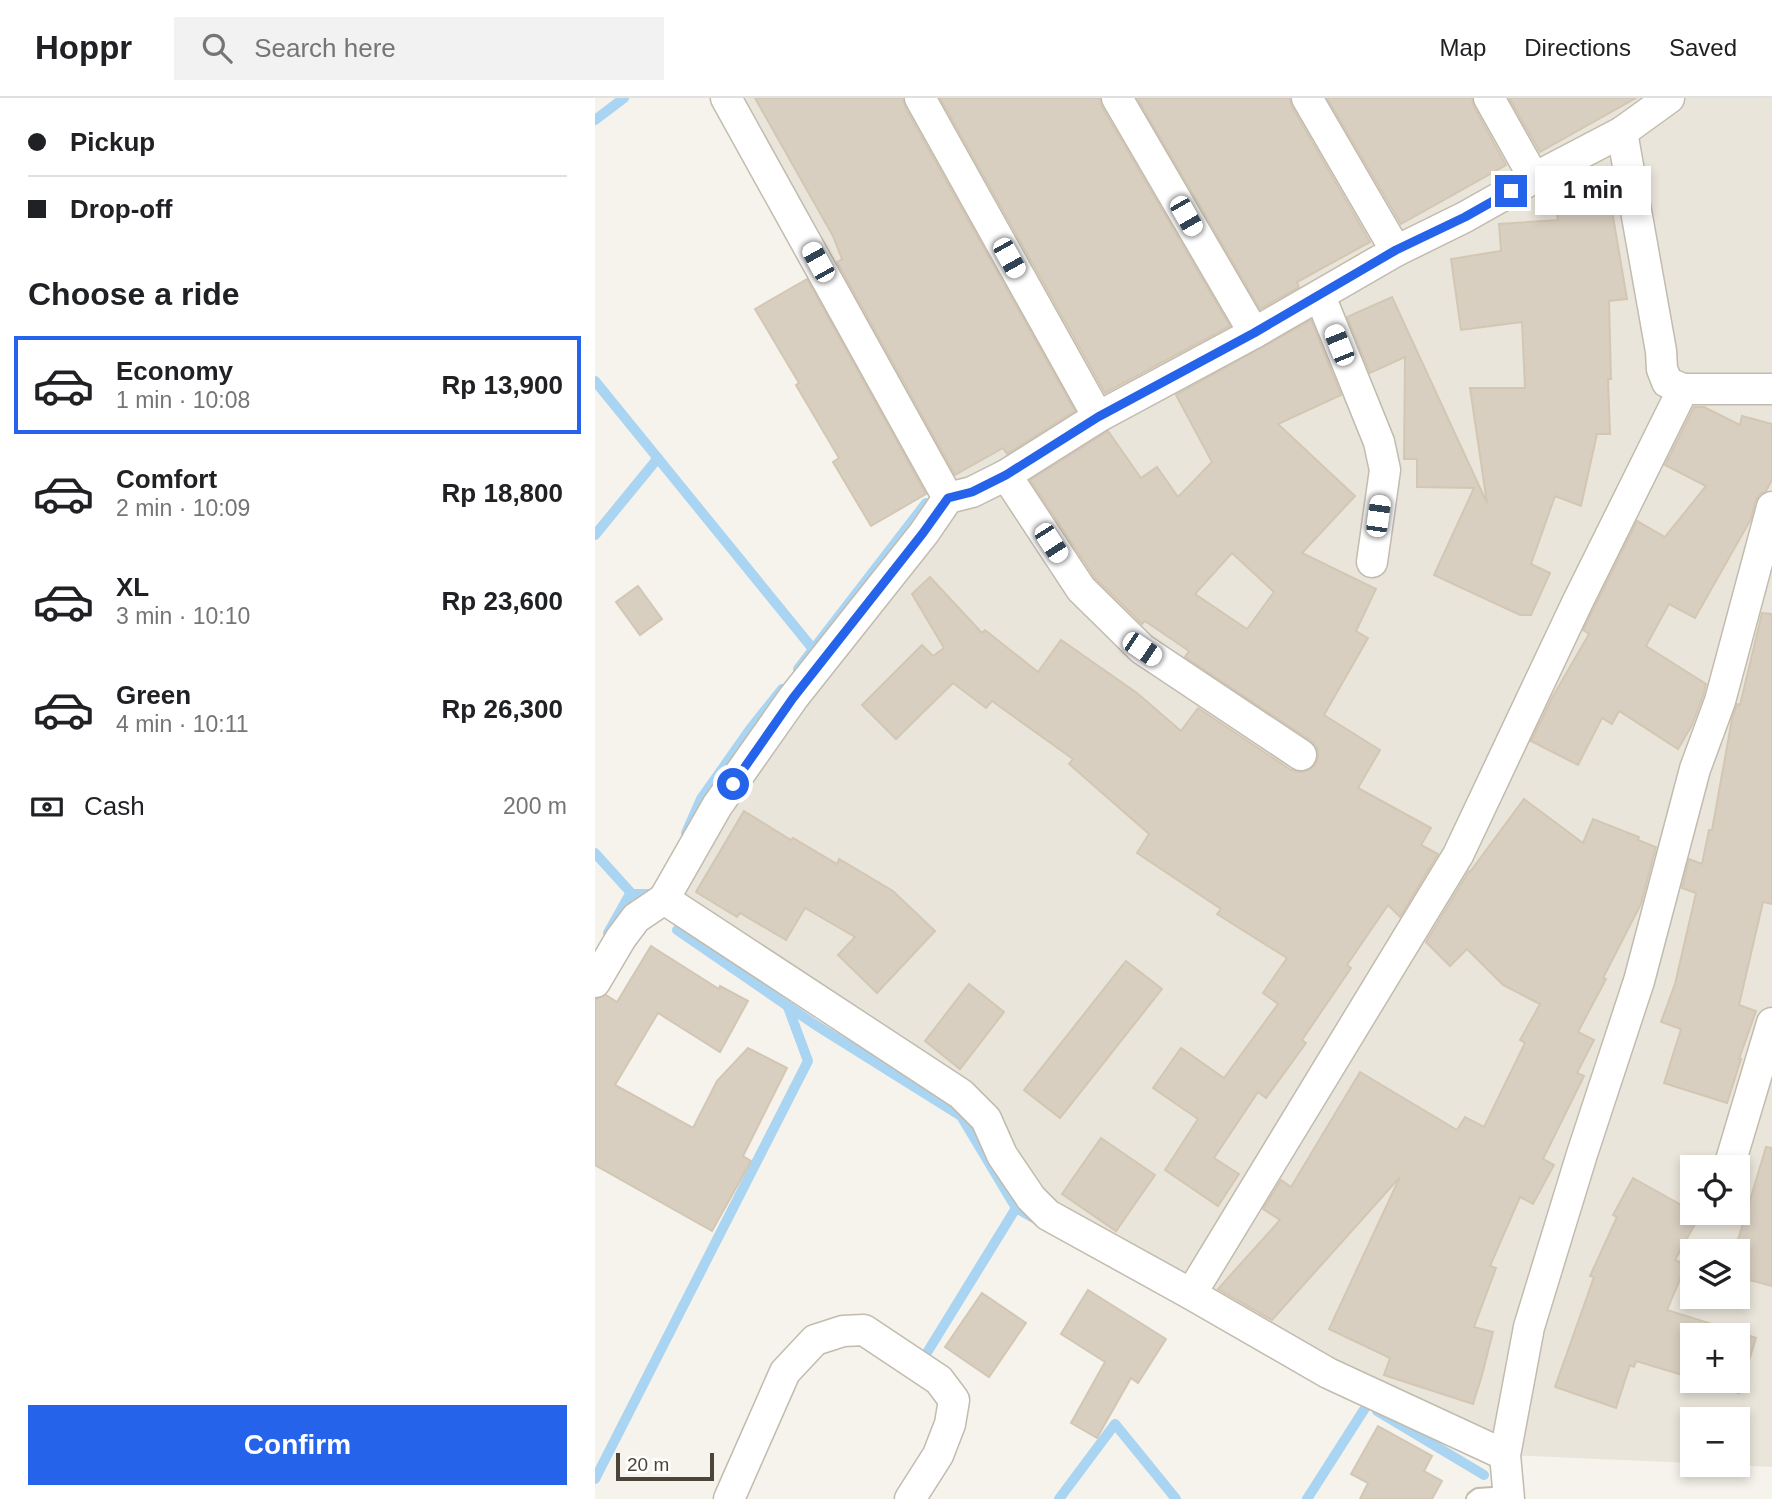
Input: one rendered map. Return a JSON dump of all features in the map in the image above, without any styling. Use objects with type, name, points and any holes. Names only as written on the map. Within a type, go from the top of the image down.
[{"type":"street","points":[[726,98],[948,498]]},
{"type":"street","points":[[920,98],[1098,417]]},
{"type":"street","points":[[1117,98],[1254,333]]},
{"type":"street","points":[[1307,98],[1396,250]]},
{"type":"street","points":[[1489,98],[1534,178]]},
{"type":"street","points":[[595,982],[636,918],[664,899],[717,806],[793,698],[948,498],[972,492],[1006,475],[1098,417],[1254,333],[1396,250],[1465,217],[1622,132],[1669,98]]},
{"type":"street","points":[[1622,132],[1662,369],[1667,383],[1683,390],[1772,389]]},
{"type":"street","points":[[1320,296],[1379,442],[1385,470],[1372,562]]},
{"type":"street","points":[[1191,1294],[1458,855],[1577,603],[1683,390]]},
{"type":"street","points":[[1006,475],[1081,589],[1123,631],[1142,649],[1301,755]]},
{"type":"street","points":[[1508,1497],[1505,1455],[1529,1327],[1639,981],[1695,769],[1720,701],[1772,507]]},
{"type":"street","points":[[664,899],[961,1094],[986,1119],[1002,1154],[1016,1176],[1031,1198],[1048,1215],[1328,1373],[1505,1455]]},
{"type":"street","points":[[1733,1155],[1772,1023]]},
{"type":"street","points":[[729,1499],[785,1372],[814,1340],[843,1331],[865,1330],[939,1380],[954,1400],[950,1424],[938,1455],[910,1499]]},
{"type":"lane","points":[[1474,1499],[1478,1496],[1508,1497]]},
{"type":"shaded area","points":[[744,98],[1772,98],[1772,1467],[1750,1466],[1750,1407],[1680,1407],[1680,1462],[1505,1455],[1048,1215],[992,1111],[664,899],[948,498]]},
{"type":"building","points":[[755,98],[903,98],[905,107],[1075,411],[1007,454],[1003,448],[955,475],[837,262],[842,259],[833,236]]},
{"type":"building","points":[[940,98],[1100,98],[1102,107],[1230,326],[1105,393]]},
{"type":"building","points":[[1137,98],[1290,98],[1292,107],[1370,242],[1297,282],[1299,287],[1260,309]]},
{"type":"building","points":[[1327,98],[1472,98],[1474,107],[1506,165],[1401,224]]},
{"type":"building","points":[[1509,98],[1636,98],[1540,152]]},
{"type":"building","points":[[1610,199],[1627,299],[1609,301],[1610,434],[1597,434],[1581,506],[1555,496],[1531,564],[1550,573],[1531,615],[1520,615],[1434,575],[1474,488],[1417,487],[1417,459],[1404,459],[1405,357],[1370,373],[1347,317],[1392,297],[1487,503],[1470,388],[1525,388],[1522,322],[1461,330],[1451,259],[1501,251],[1499,224],[1558,220],[1556,208]]},
{"type":"building","points":[[807,279],[926,494],[871,526],[833,462],[839,458],[796,385],[799,383],[755,309]]},
{"type":"building","points":[[1311,320],[1341,395],[1278,424],[1355,496],[1302,553],[1376,589],[1356,631],[1368,638],[1324,715],[1380,750],[1358,788],[1431,828],[1421,845],[1438,854],[1400,917],[1388,905],[1347,965],[1351,968],[1302,1040],[1306,1043],[1266,1098],[1258,1092],[1214,1158],[1239,1174],[1218,1206],[1165,1170],[1198,1119],[1153,1088],[1181,1048],[1224,1078],[1278,1004],[1263,993],[1287,958],[1217,914],[1221,909],[1137,853],[1149,834],[1069,764],[1073,759],[992,701],[986,708],[953,683],[896,739],[862,705],[922,645],[933,656],[944,648],[912,594],[930,577],[982,633],[985,630],[1038,672],[1061,640],[1137,693],[1181,731],[1198,708],[1291,770],[1301,772],[1315,765],[1317,748],[1311,741],[1185,657],[1189,651],[1145,621],[1142,624],[1095,578],[1030,480],[1108,431],[1141,478],[1157,467],[1178,497],[1212,462],[1176,395]],"holes":[[[1232,553],[1274,592],[1247,629],[1195,594]]]},
{"type":"building","points":[[1694,407],[1704,407],[1740,425],[1742,416],[1772,424],[1772,480],[1755,502],[1751,519],[1695,618],[1669,604],[1646,646],[1706,684],[1703,696],[1692,725],[1678,749],[1619,711],[1612,724],[1602,718],[1578,765],[1531,741],[1589,634],[1583,630],[1637,521],[1665,537],[1706,486],[1665,465]]},
{"type":"building","points":[[638,586],[662,619],[640,635],[616,602]]},
{"type":"building","points":[[1762,613],[1772,614],[1772,904],[1763,902],[1739,1005],[1756,1011],[1727,1103],[1664,1083],[1681,1029],[1661,1022],[1675,984],[1696,893],[1682,888],[1689,859],[1702,864],[1709,830],[1712,830],[1732,719],[1737,704],[1740,705]]},
{"type":"building","points":[[1524,799],[1583,843],[1593,819],[1639,837],[1638,840],[1656,847],[1641,904],[1578,1032],[1594,1040],[1577,1073],[1584,1076],[1543,1159],[1554,1165],[1533,1204],[1520,1197],[1490,1266],[1496,1268],[1474,1327],[1493,1332],[1473,1404],[1384,1375],[1390,1358],[1329,1329],[1400,1177],[1272,1320],[1218,1289],[1280,1220],[1263,1209],[1281,1180],[1291,1187],[1360,1072],[1457,1130],[1465,1117],[1484,1127],[1525,1043],[1520,1040],[1540,1004],[1503,985],[1467,949],[1450,966],[1426,942],[1469,871]]},
{"type":"building","points":[[744,811],[791,840],[793,838],[837,864],[839,859],[893,891],[935,931],[877,993],[838,955],[855,937],[805,908],[786,940],[740,913],[737,917],[696,892]]},
{"type":"building","points":[[651,946],[719,989],[720,986],[748,1001],[720,1052],[658,1013],[615,1085],[693,1128],[717,1081],[748,1048],[787,1068],[743,1156],[751,1161],[712,1231],[595,1165],[595,999],[606,995],[617,1002]]},
{"type":"building","points":[[1126,961],[1162,989],[1060,1118],[1024,1090]]},
{"type":"building","points":[[969,984],[1004,1012],[960,1069],[925,1041]]},
{"type":"building","points":[[1101,1138],[1155,1175],[1116,1231],[1062,1194]]},
{"type":"building","points":[[1766,1147],[1772,1148],[1772,1286],[1750,1280],[1750,1239],[1738,1239],[1743,1225],[1750,1225],[1750,1200]]},
{"type":"building","points":[[1633,1178],[1680,1204],[1680,1225],[1694,1225],[1687,1239],[1680,1239],[1680,1251],[1675,1260],[1680,1262],[1680,1279],[1667,1310],[1708,1323],[1680,1323],[1680,1374],[1636,1361],[1634,1367],[1630,1365],[1616,1408],[1555,1387],[1594,1277],[1590,1276],[1617,1217],[1613,1215]]},
{"type":"building","points":[[1088,1290],[1166,1339],[1138,1383],[1131,1378],[1097,1438],[1071,1423],[1105,1362],[1061,1334]]},
{"type":"building","points":[[982,1293],[1026,1323],[989,1377],[945,1347]]},
{"type":"building","points":[[1750,1336],[1756,1338],[1750,1357]]},
{"type":"building","points":[[1378,1426],[1432,1456],[1424,1471],[1442,1481],[1432,1499],[1360,1499],[1368,1483],[1351,1474]]},
{"type":"waterway","points":[[595,120],[624,98]]},
{"type":"waterway","points":[[595,381],[813,649]]},
{"type":"waterway","points":[[595,535],[658,458]]},
{"type":"waterway","points":[[798,669],[926,503]]},
{"type":"waterway","points":[[686,833],[701,799],[782,689]]},
{"type":"waterway","points":[[595,853],[633,895]]},
{"type":"waterway","points":[[608,933],[630,894],[657,894]]},
{"type":"waterway","points":[[677,930],[814,1024],[961,1116],[1016,1208],[1037,1220]]},
{"type":"waterway","points":[[595,1479],[808,1061],[788,1007]]},
{"type":"waterway","points":[[928,1351],[1016,1208]]},
{"type":"waterway","points":[[1307,1499],[1367,1405]]},
{"type":"waterway","points":[[1377,1411],[1484,1475]]},
{"type":"waterway","points":[[1059,1499],[1115,1424],[1176,1499]]},
{"type":"route","points":[[733,784],[793,698],[948,498],[972,492],[1006,475],[1098,417],[1254,333],[1396,250],[1465,217],[1511,191]]}]
